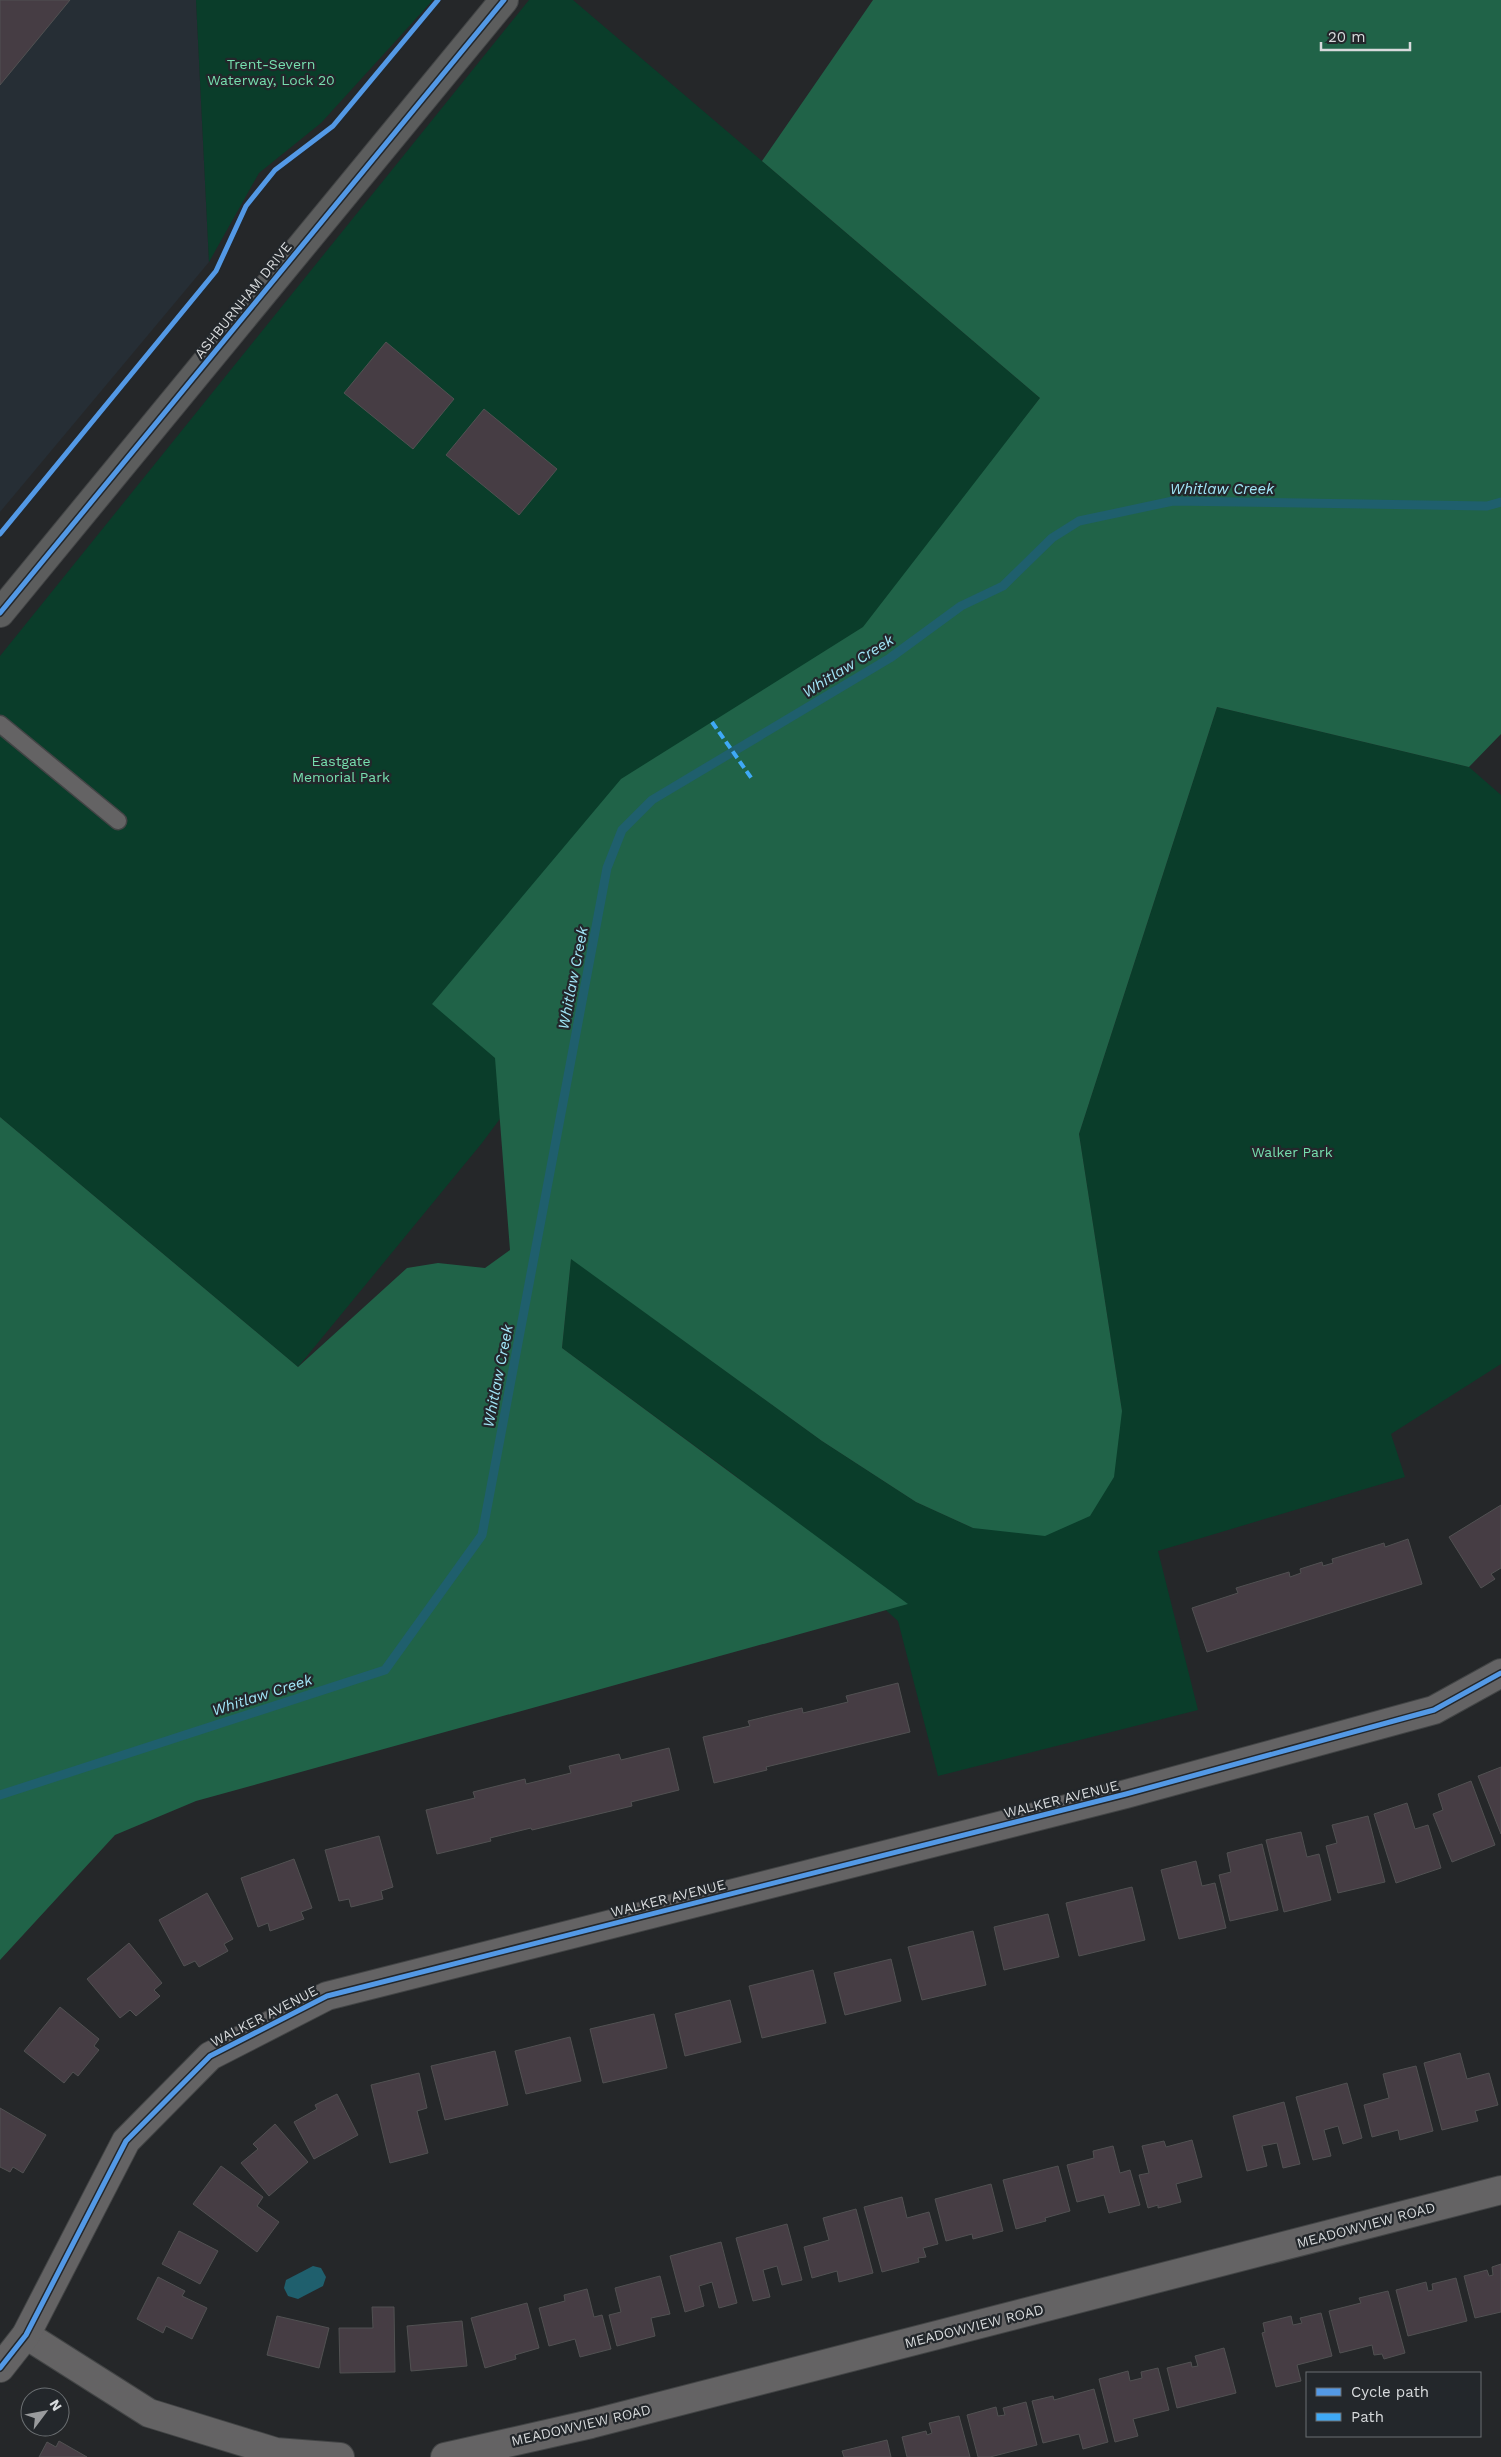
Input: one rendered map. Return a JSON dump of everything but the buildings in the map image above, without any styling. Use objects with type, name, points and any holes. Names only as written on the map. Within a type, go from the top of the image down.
[{"type":"main road","name":"ASHBURNHAM DRIVE","points":[[0,613],[504,0]]},
{"type":"street","name":"WALKER AVENUE","points":[[0,2368],[26,2335],[126,2141],[210,2056],[327,1996],[1126,1794],[1434,1710],[1501,1673]]},
{"type":"street","name":"MEADOWVIEW ROAD","points":[[445,2457],[591,2424],[1501,2190]]},
{"type":"street","points":[[26,2335],[149,2413],[276,2452],[340,2457]]},
{"type":"lane","points":[[0,724],[118,821]]},
{"type":"shaded area","points":[[0,0],[196,0],[209,262],[0,512]]},
{"type":"green space","name":"Trent-Severn Waterway, Lock 20","points":[[196,0],[433,0],[321,123],[259,173],[209,262]]},
{"type":"green space","name":"Eastgate Memorial Park","points":[[529,0],[573,0],[1040,398],[752,779],[482,1143],[298,1367],[0,1117],[0,656]]},
{"type":"green space","points":[[873,0],[1501,0],[1501,734],[1469,767],[1217,707],[1079,1134],[1122,1411],[1114,1477],[1090,1516],[1045,1536],[973,1528],[916,1502],[822,1441],[571,1259],[562,1348],[908,1604],[196,1801],[115,1835],[0,1960],[0,1117],[298,1367],[407,1268],[438,1263],[485,1268],[510,1250],[495,1058],[432,1004],[621,779],[863,627],[1040,398],[762,161]]},
{"type":"green space","name":"Walker Park","points":[[1217,707],[1469,767],[1501,795],[1501,1364],[1391,1434],[1405,1477],[1158,1551],[1198,1710],[938,1776],[898,1621],[737,1477],[562,1348],[571,1258],[822,1441],[916,1502],[973,1528],[1122,1411],[1079,1134]]},
{"type":"water","points":[[313,2266],[321,2268],[326,2277],[323,2286],[298,2299],[288,2296],[284,2288],[286,2280]]},
{"type":"waterway","name":"Whitlaw Creek","points":[[0,1795],[385,1670],[482,1535],[607,868],[622,830],[652,800],[890,658],[961,606],[1003,586],[1052,538],[1079,521],[1173,501],[1487,506],[1501,502]]},
{"type":"marked path","points":[[712,722],[752,779]]},
{"type":"cycle path","points":[[0,534],[216,271],[246,206],[275,170],[333,126],[438,0]]},
{"type":"cycle path","points":[[0,613],[504,0]]},
{"type":"cycle path","points":[[0,2368],[26,2335],[126,2141],[210,2056],[327,1996],[1126,1794],[1434,1710],[1501,1673]]}]
